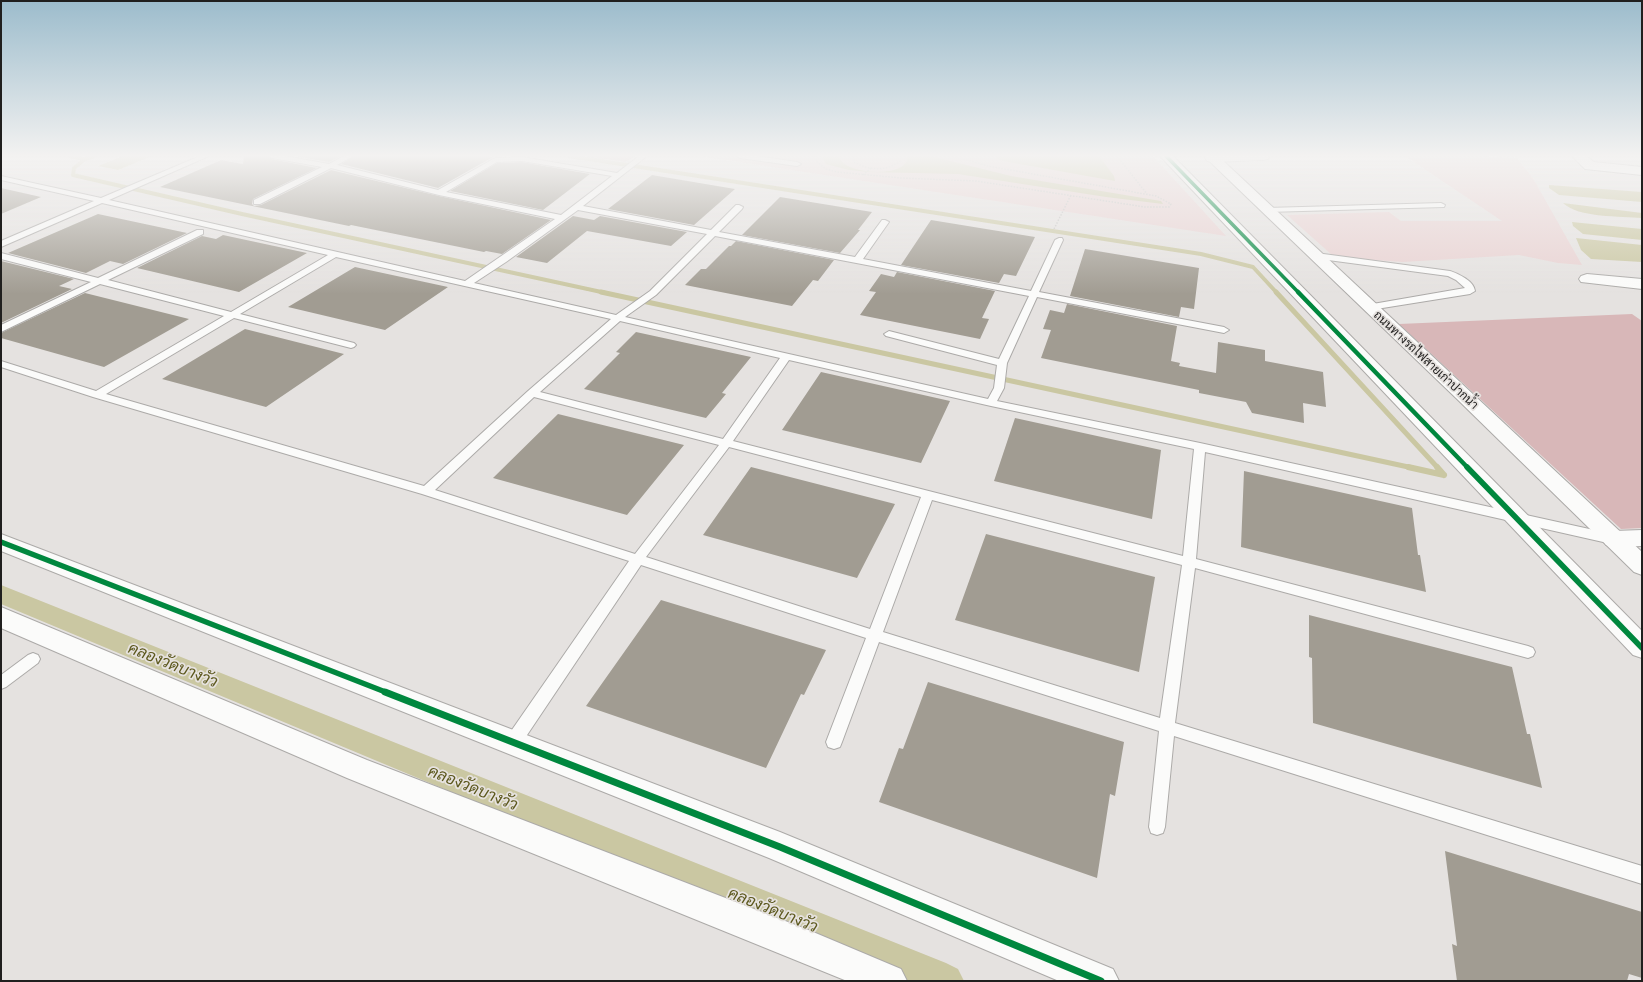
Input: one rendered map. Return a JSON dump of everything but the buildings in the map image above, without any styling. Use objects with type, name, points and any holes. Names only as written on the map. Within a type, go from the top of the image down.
[{"type":"street","points":[[1210,202],[1642,648]]},
{"type":"street","name":"ถนนทางรถไฟสายเก่าปากน้ำ","points":[[1258,202],[1463,394],[1642,566]]},
{"type":"street","points":[[1587,279],[1642,284]]},
{"type":"street","points":[[1614,540],[1642,538]]},
{"type":"street","points":[[1,542],[780,847],[1101,981]]},
{"type":"street","points":[[1,617],[357,769],[806,946],[889,981]]},
{"type":"lane","points":[[1,244],[98,202]]},
{"type":"lane","points":[[104,202],[991,403],[1200,447],[1614,540]]},
{"type":"lane","points":[[483,202],[563,218]]},
{"type":"lane","points":[[466,284],[487,272],[584,202]]},
{"type":"lane","points":[[1267,210],[1441,205]]},
{"type":"lane","points":[[577,207],[712,234],[1224,330]]},
{"type":"lane","points":[[426,491],[532,393],[618,318],[652,293],[739,207]]},
{"type":"lane","points":[[857,261],[885,222]]},
{"type":"lane","points":[[1,329],[200,232]]},
{"type":"lane","points":[[991,403],[999,388],[1002,364],[1059,240]]},
{"type":"lane","points":[[97,395],[233,316],[335,254]]},
{"type":"lane","points":[[1,256],[351,345]]},
{"type":"lane","points":[[1316,256],[1450,274],[1459,278],[1470,287],[1470,291],[1370,308]]},
{"type":"lane","points":[[889,334],[1002,364]]},
{"type":"lane","points":[[513,742],[638,559],[726,443],[787,356]]},
{"type":"lane","points":[[1,364],[97,395],[426,491],[873,635],[1642,875]]},
{"type":"lane","points":[[532,393],[1189,562],[1528,652]]},
{"type":"lane","points":[[1157,827],[1167,727],[1189,562],[1200,447]]},
{"type":"lane","points":[[834,742],[873,635],[928,495]]},
{"type":"lane","points":[[1,683],[33,659]]},
{"type":"path","points":[[1055,226],[1067,202]]},
{"type":"path","points":[[1113,202],[1145,207],[1169,207],[1171,204],[1168,202]]},
{"type":"shaded area","points":[[1001,202],[1195,202],[1226,236]]},
{"type":"shaded area","points":[[1145,202],[1162,202],[1163,204]]},
{"type":"shaded area","points":[[1473,202],[1546,202],[1582,265],[1558,263],[1519,255],[1403,262],[1359,259],[1332,255],[1287,215],[1389,212],[1401,221],[1502,221]]},
{"type":"shaded area","points":[[1563,203],[1642,213],[1642,218],[1589,214],[1570,208]]},
{"type":"shaded area","points":[[1572,222],[1642,229],[1642,240],[1583,234],[1573,226]]},
{"type":"shaded area","points":[[1576,238],[1642,245],[1642,262],[1591,259],[1581,250]]},
{"type":"shaded area","points":[[1632,314],[1642,321],[1642,528],[1621,529],[1399,324]]},
{"type":"waterway","points":[[189,202],[606,293]]},
{"type":"waterway","points":[[865,202],[1201,254],[1253,267],[1277,293]]},
{"type":"waterway","points":[[601,292],[1413,468]]},
{"type":"waterway","points":[[1276,292],[1438,468]]},
{"type":"waterway","points":[[1408,467],[1444,475],[1437,467]]},
{"type":"waterway","name":"คลองวัดบางวัว","points":[[1,594],[946,981]]},
{"type":"cycle path","points":[[1210,202],[1642,648]]},
{"type":"cycle path","points":[[1,542],[780,847],[1101,981]]}]
